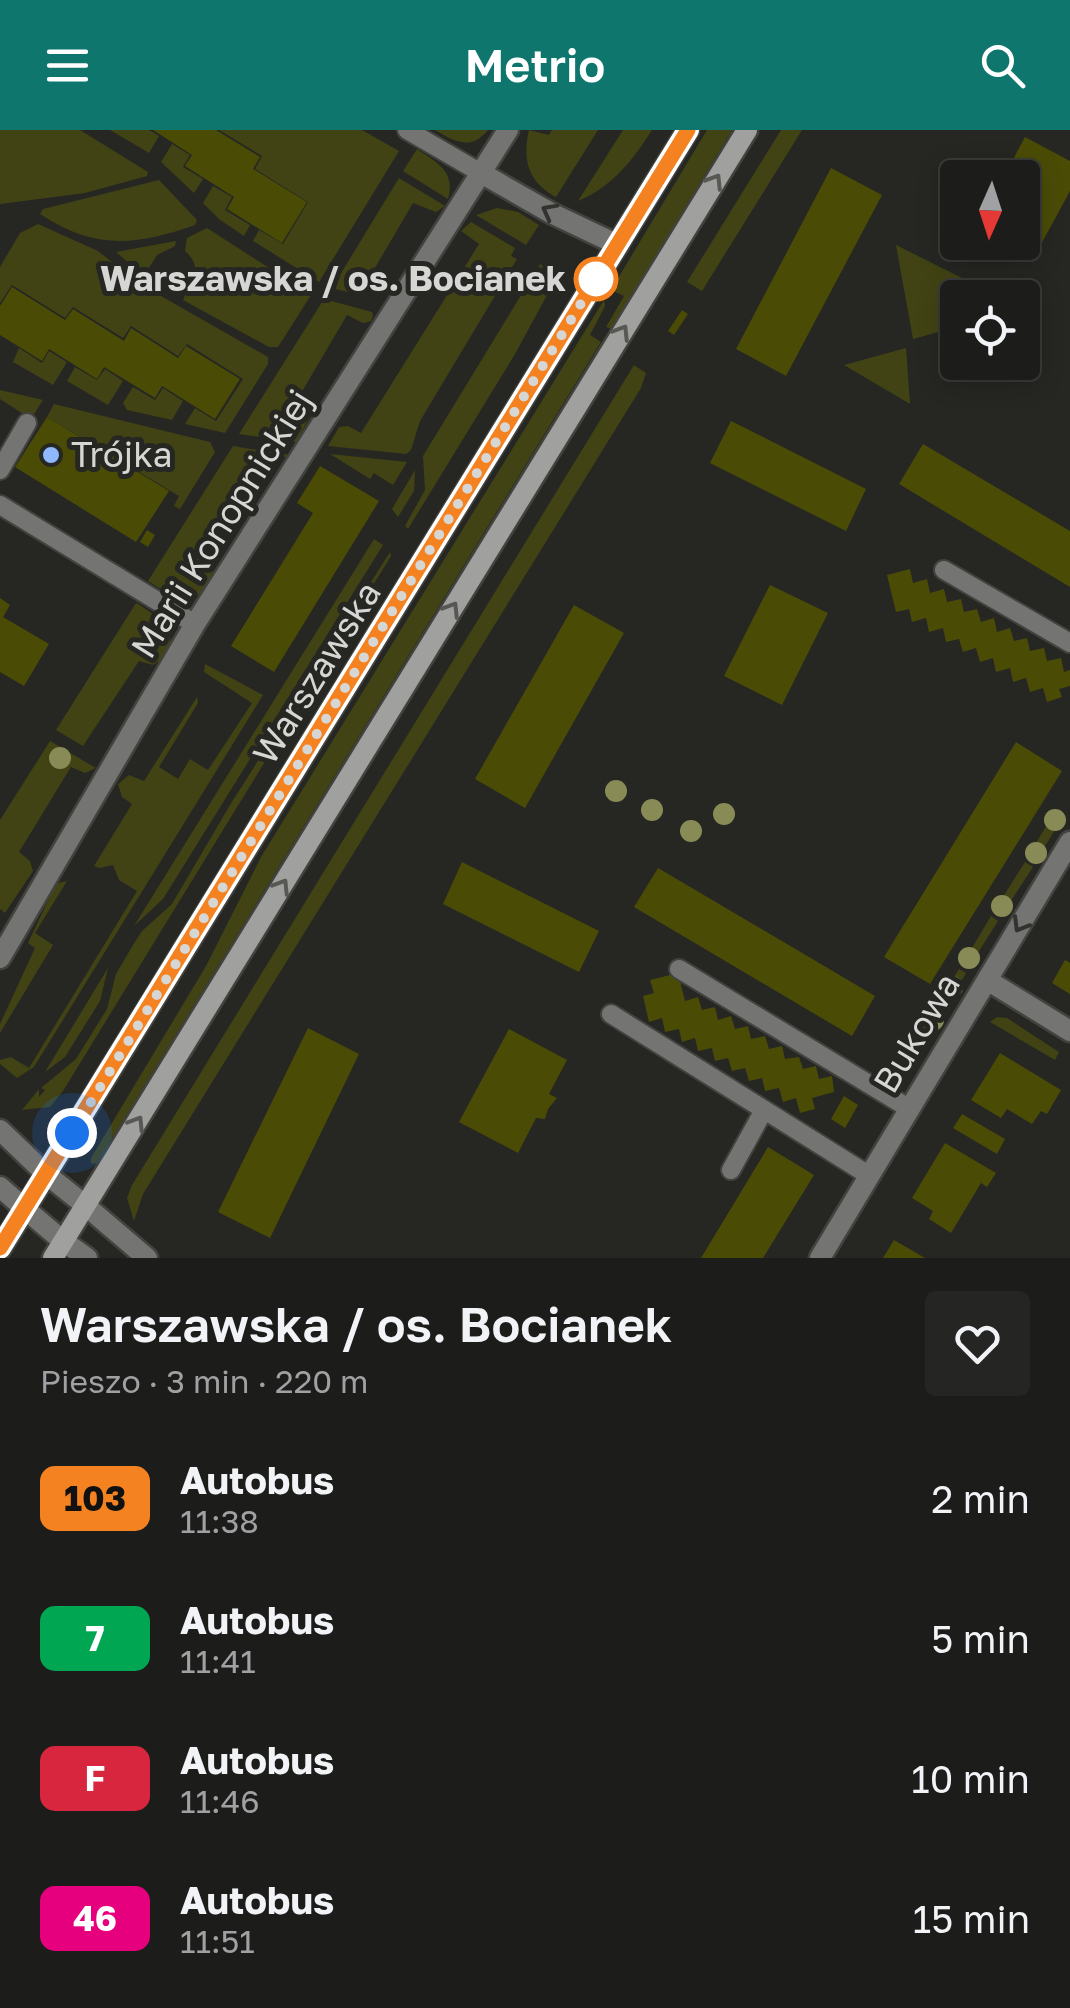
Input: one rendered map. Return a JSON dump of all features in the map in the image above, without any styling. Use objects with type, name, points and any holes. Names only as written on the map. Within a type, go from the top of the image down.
[{"type":"main road","name":"Warszawska","points":[[0,1248],[688,130]]},
{"type":"main road","points":[[58,1250],[747,130]]},
{"type":"street","name":"Marii Konopnickiej","points":[[0,958],[195,624],[508,130]]},
{"type":"street","points":[[482,173],[551,213],[618,245]]},
{"type":"street","name":"Bukowa","points":[[820,1258],[1070,842]]},
{"type":"street","points":[[987,980],[1070,1031]]},
{"type":"street","points":[[0,1130],[147,1258]]},
{"type":"street","points":[[0,1187],[25,1209],[58,1250],[88,1258]]},
{"type":"lane","points":[[407,130],[482,173]]},
{"type":"lane","points":[[0,470],[27,423]]},
{"type":"lane","points":[[0,505],[195,624]]},
{"type":"lane","points":[[944,570],[1070,642]]},
{"type":"lane","points":[[679,969],[910,1109]]},
{"type":"lane","points":[[611,1014],[870,1176]]},
{"type":"lane","points":[[731,1170],[764,1110]]},
{"type":"shaded area","points":[[0,130],[80,130],[148,172],[147,176],[85,193],[0,204]]},
{"type":"shaded area","points":[[110,130],[149,130],[159,136],[149,153]]},
{"type":"shaded area","points":[[219,130],[362,130],[399,151],[319,282],[253,241],[259,230],[283,244],[308,202],[255,169],[262,156]]},
{"type":"shaded area","points":[[435,130],[488,130],[475,141],[463,142]]},
{"type":"shaded area","points":[[529,130],[549,135],[552,130],[598,130],[556,197],[539,184],[529,169]]},
{"type":"shaded area","points":[[623,130],[652,130],[621,172],[578,201]]},
{"type":"shaded area","points":[[707,130],[732,130],[611,329],[606,327],[624,296],[611,290]]},
{"type":"shaded area","points":[[781,130],[802,130],[702,291],[687,282]]},
{"type":"shaded area","points":[[172,144],[190,155],[183,167],[203,179],[194,193],[161,162]]},
{"type":"shaded area","points":[[417,149],[447,175],[448,199],[403,171]]},
{"type":"shaded area","points":[[399,178],[445,206],[436,212],[413,203],[359,295],[332,288]]},
{"type":"shaded area","points":[[159,180],[197,220],[195,225],[153,237],[116,241],[79,234],[40,214],[43,209]]},
{"type":"shaded area","points":[[213,186],[232,197],[225,210],[250,225],[244,236],[203,203]]},
{"type":"shaded area","points":[[497,208],[518,212],[539,225],[526,245],[476,215]]},
{"type":"shaded area","points":[[471,222],[515,248],[511,256],[517,259],[420,421],[411,450],[406,454],[328,446],[339,427],[348,426],[361,433],[479,244],[461,231]]},
{"type":"shaded area","points":[[38,224],[98,251],[140,284],[268,357],[268,364],[225,433],[185,424],[195,408],[216,421],[243,379],[187,344],[178,356],[131,326],[123,338],[73,307],[65,318],[12,285],[0,303],[0,267],[20,233]]},
{"type":"shaded area","points":[[207,228],[311,295],[278,347],[269,347],[183,300],[195,270],[185,251],[187,238]]},
{"type":"shaded area","points":[[176,241],[175,246],[157,255],[144,276],[116,252]]},
{"type":"shaded area","points":[[896,245],[966,280],[940,280],[940,332],[913,339]]},
{"type":"shaded area","points":[[540,264],[558,275],[515,354],[408,529],[405,526],[425,490],[423,456]]},
{"type":"shaded area","points":[[324,299],[372,312],[373,316],[363,323],[347,315],[297,400],[312,413],[296,442],[239,434]]},
{"type":"shaded area","points":[[604,300],[605,306],[590,335],[601,342],[97,1163],[91,1164],[91,1158],[206,966],[261,857]]},
{"type":"shaded area","points":[[19,348],[42,363],[49,351],[67,362],[53,385],[13,362]]},
{"type":"shaded area","points":[[906,348],[910,404],[844,365]]},
{"type":"shaded area","points":[[634,365],[646,373],[641,388],[143,1194],[134,1221],[127,1198],[132,1185]]},
{"type":"shaded area","points":[[75,367],[97,380],[105,369],[123,381],[108,405],[67,381]]},
{"type":"shaded area","points":[[133,387],[155,400],[163,388],[183,401],[172,420],[127,410],[123,403]]},
{"type":"shaded area","points":[[0,390],[43,400],[31,419],[0,399]]},
{"type":"shaded area","points":[[54,404],[210,442],[215,452],[180,509],[174,506],[179,496],[47,417]]},
{"type":"shaded area","points":[[233,446],[290,455],[280,459],[265,452],[199,559],[213,571],[204,592],[189,597],[168,593],[148,581]]},
{"type":"shaded area","points":[[330,454],[407,462],[393,485],[374,473],[370,479]]},
{"type":"shaded area","points":[[415,470],[414,491],[398,517],[392,509]]},
{"type":"shaded area","points":[[374,539],[383,545],[163,899],[134,926]]},
{"type":"shaded area","points":[[390,552],[63,1091],[50,1107],[22,1110],[39,1089],[39,1097],[45,1090],[41,1088],[76,1059],[107,1009],[116,974],[133,945],[142,931],[172,904]]},
{"type":"shaded area","points":[[136,603],[168,631],[169,648],[153,665],[139,661],[83,746],[56,730]]},
{"type":"shaded area","points":[[205,664],[263,695],[34,1067],[17,1078],[0,1060],[11,1057],[29,1068],[137,891],[119,880],[113,865],[94,866],[132,804],[122,797],[118,784],[129,775],[144,781],[197,697],[198,703],[159,767],[178,779],[190,759],[208,770],[252,703],[204,672]]},
{"type":"shaded area","points":[[50,741],[96,768],[85,773],[71,767],[19,852],[30,861],[33,871],[5,913],[0,909],[0,820]]},
{"type":"shaded area","points":[[1056,810],[1064,815],[1036,861],[1028,856]]},
{"type":"shaded area","points":[[1025,862],[1033,867],[1003,913],[996,908]]},
{"type":"shaded area","points":[[67,881],[35,933],[53,945],[0,1033],[0,1024],[35,948],[28,943],[54,888]]},
{"type":"shaded area","points":[[991,916],[998,921],[969,967],[963,963]]},
{"type":"shaded area","points":[[108,968],[100,1001],[65,1057],[45,1072]]},
{"type":"shaded area","points":[[959,969],[966,973],[914,1060],[896,1072]]},
{"type":"shaded area","points":[[997,1017],[1007,1018],[1059,1052],[1055,1060],[990,1022]]},
{"type":"building","points":[[153,130],[216,130],[260,157],[253,169],[307,202],[282,243],[227,209],[234,197],[185,166],[192,155]]},
{"type":"building","points":[[1025,137],[1070,161],[1070,191],[1040,246],[1040,160],[1013,160]]},
{"type":"building","points":[[831,168],[882,195],[786,376],[736,349]]},
{"type":"building","points":[[12,287],[65,320],[73,309],[124,341],[131,328],[178,358],[186,346],[240,379],[215,419],[162,386],[155,398],[104,367],[97,379],[49,349],[42,361],[0,335],[0,306]]},
{"type":"building","points":[[682,310],[688,314],[674,335],[668,331]]},
{"type":"building","points":[[47,417],[169,491],[136,542],[15,467]]},
{"type":"building","points":[[731,421],[866,489],[846,531],[710,463]]},
{"type":"building","points":[[923,444],[1070,531],[1070,587],[899,484]]},
{"type":"building","points":[[320,466],[379,501],[274,672],[231,646],[313,513],[297,503]]},
{"type":"building","points":[[147,530],[155,535],[148,547],[140,542]]},
{"type":"building","points":[[910,569],[913,583],[927,579],[930,593],[944,589],[947,602],[961,599],[964,612],[977,609],[981,622],[994,618],[997,632],[1010,628],[1014,641],[1027,638],[1030,651],[1044,648],[1047,661],[1061,658],[1064,672],[1070,670],[1070,686],[1059,689],[1062,697],[1047,702],[1043,688],[1030,692],[1026,678],[1013,682],[1010,668],[996,672],[993,658],[980,662],[976,648],[963,652],[959,639],[946,642],[943,628],[929,632],[926,618],[912,622],[909,609],[896,612],[887,575]]},
{"type":"building","points":[[770,585],[828,613],[782,705],[724,676]]},
{"type":"building","points":[[0,598],[10,605],[3,617],[49,644],[24,686],[0,672]]},
{"type":"building","points":[[574,605],[624,633],[525,808],[475,779]]},
{"type":"building","points":[[1016,742],[1062,771],[930,984],[884,957]]},
{"type":"building","points":[[462,862],[599,931],[579,972],[443,904]]},
{"type":"building","points":[[658,868],[875,996],[852,1036],[634,907]]},
{"type":"building","points":[[1065,960],[1070,963],[1070,994],[1052,983]]},
{"type":"building","points":[[678,973],[685,1001],[698,997],[702,1010],[715,1007],[718,1020],[731,1016],[735,1029],[748,1026],[751,1039],[765,1036],[769,1049],[782,1046],[785,1059],[799,1057],[803,1069],[816,1066],[819,1079],[832,1076],[834,1092],[812,1098],[815,1109],[800,1113],[796,1098],[783,1102],[779,1088],[765,1091],[762,1078],[749,1081],[745,1068],[732,1071],[728,1058],[715,1061],[712,1048],[698,1051],[695,1038],[682,1042],[679,1029],[665,1032],[662,1018],[649,1022],[643,996],[654,993],[650,980]]},
{"type":"building","points":[[308,1028],[359,1054],[270,1238],[218,1212]]},
{"type":"building","points":[[509,1029],[567,1060],[549,1094],[557,1098],[545,1119],[536,1118],[518,1153],[459,1122]]},
{"type":"building","points":[[1000,1053],[1061,1090],[1047,1114],[1041,1111],[1032,1124],[1007,1109],[1001,1118],[971,1100]]},
{"type":"building","points":[[844,1096],[858,1105],[845,1128],[831,1119]]},
{"type":"building","points":[[962,1114],[1005,1139],[997,1154],[953,1128]]},
{"type":"building","points":[[945,1143],[996,1173],[987,1187],[981,1183],[951,1233],[929,1219],[933,1211],[912,1198]]},
{"type":"building","points":[[768,1147],[814,1175],[763,1258],[701,1258]]},
{"type":"building","points":[[894,1240],[925,1258],[883,1258]]},
{"type":"bus line","name":"103","points":[[0,1248],[688,130]]},
{"type":"place","name":"Warszawska / os. Bocianek","points":[[596,279]]},
{"type":"place","name":"Trójka","points":[[51,455]]},
{"type":"route","points":[[72,1133],[596,279]]}]
